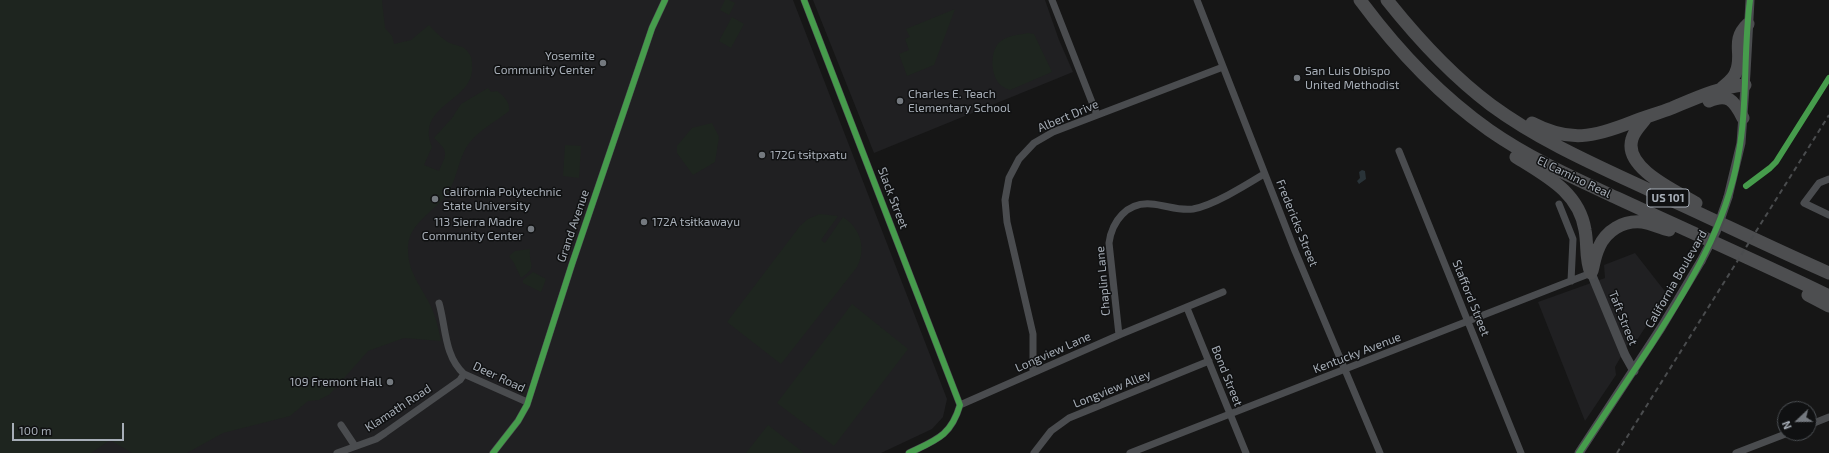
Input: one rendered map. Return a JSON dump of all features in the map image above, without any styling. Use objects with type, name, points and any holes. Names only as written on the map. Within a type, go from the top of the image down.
[{"type":"highway","name":"El Camino Real","points":[[1360,0],[1382,29],[1436,88],[1490,131],[1536,159],[1686,231],[1829,296]]},
{"type":"highway","name":"El Camino Real","points":[[1387,0],[1410,30],[1456,76],[1509,117],[1555,145],[1829,273]]},
{"type":"highway","points":[[1395,0],[1402,10],[1410,30]]},
{"type":"highway","points":[[1721,89],[1736,73],[1738,39],[1741,31],[1748,24]]},
{"type":"highway","points":[[1509,117],[1527,120],[1556,133],[1578,136],[1604,133],[1721,89],[1745,85]]},
{"type":"highway","points":[[1661,112],[1674,114],[1716,98],[1724,97],[1734,102],[1743,118]]},
{"type":"highway","points":[[1646,118],[1637,129],[1631,145],[1633,154],[1638,164],[1650,175],[1704,208],[1722,223]]},
{"type":"highway","points":[[1490,131],[1495,142],[1561,186],[1574,201],[1583,219],[1587,264],[1591,273]]},
{"type":"highway","points":[[1591,273],[1602,240],[1611,230],[1619,225],[1629,222],[1641,222],[1675,231],[1686,231]]},
{"type":"highway","points":[[1779,272],[1792,286],[1829,306]]},
{"type":"street","name":"Grand Avenue","points":[[493,453],[518,421],[528,402],[577,250],[654,22],[665,0]]},
{"type":"street","name":"Slack Street","points":[[804,0],[862,146],[960,405]]},
{"type":"street","points":[[1052,0],[1098,115]]},
{"type":"street","name":"Fredericks Street","points":[[1197,0],[1224,66],[1264,174],[1380,453]]},
{"type":"street","name":"California Boulevard","points":[[1579,453],[1678,302],[1716,232],[1728,197],[1738,157],[1743,118],[1750,0]]},
{"type":"street","name":"Albert Drive","points":[[1033,372],[1033,334],[1007,222],[1005,200],[1009,178],[1019,159],[1034,143],[1053,132],[1224,66]]},
{"type":"street","name":"Stafford Street","points":[[1398,151],[1469,322],[1521,453]]},
{"type":"street","name":"Chaplin Lane","points":[[1119,335],[1109,243],[1110,234],[1117,220],[1129,209],[1142,204],[1182,210],[1203,206],[1264,174]]},
{"type":"street","points":[[1829,179],[1819,183],[1804,203],[1829,215]]},
{"type":"street","points":[[1559,204],[1573,239],[1571,281]]},
{"type":"street","name":"Kentucky Avenue","points":[[1130,453],[1469,322],[1591,273]]},
{"type":"street","name":"Taft Street","points":[[1591,273],[1625,355],[1634,371]]},
{"type":"street","name":"Longview Lane","points":[[960,405],[1119,335],[1223,292]]},
{"type":"street","name":"Deer Road","points":[[439,303],[450,354],[454,362],[464,374],[528,402]]},
{"type":"street","name":"Bond Street","points":[[1187,308],[1246,453]]},
{"type":"street","name":"Longview Alley","points":[[1034,453],[1051,431],[1069,418],[1209,361]]},
{"type":"street","name":"Klamath Road","points":[[338,453],[385,433],[460,380],[464,374]]},
{"type":"street","points":[[909,453],[940,438],[958,413],[960,405]]},
{"type":"street","points":[[1817,422],[1829,417]]},
{"type":"street","points":[[341,425],[355,446]]},
{"type":"street","points":[[1736,453],[1777,437]]},
{"type":"shaded area","name":"California Polytechnic State University","points":[[0,0],[793,0],[947,399],[943,417],[932,429],[881,453],[0,453]]},
{"type":"shaded area","points":[[0,0],[382,0],[385,28],[392,36],[394,44],[411,40],[429,25],[448,42],[468,51],[472,59],[470,79],[464,88],[438,112],[431,121],[429,133],[432,147],[424,165],[439,171],[444,160],[445,153],[434,138],[452,118],[461,104],[488,88],[491,92],[497,91],[504,97],[509,105],[509,111],[483,130],[470,142],[462,155],[455,178],[448,193],[420,222],[411,234],[408,250],[411,268],[431,306],[441,341],[404,338],[368,351],[330,394],[319,400],[308,401],[290,416],[223,433],[187,453],[132,453],[110,440],[91,453],[0,453]]},
{"type":"shaded area","points":[[725,0],[735,3],[729,15],[720,10]]},
{"type":"shaded area","points":[[813,0],[1045,0],[1059,40],[1073,72],[874,153]]},
{"type":"shaded area","points":[[955,9],[934,65],[907,76],[899,54],[909,50],[905,39],[910,37],[906,29]]},
{"type":"shaded area","points":[[732,17],[744,24],[731,48],[719,41]]},
{"type":"shaded area","points":[[1028,33],[1034,34],[1052,72],[1010,90],[1002,86],[995,77],[992,64],[994,50],[1004,39],[1011,36]]},
{"type":"shaded area","points":[[712,123],[719,137],[715,162],[693,175],[677,153],[677,146],[692,128]]},
{"type":"shaded area","points":[[565,145],[581,146],[579,178],[563,176]]},
{"type":"shaded area","points":[[1362,170],[1365,171],[1366,179],[1359,184],[1357,181],[1360,178],[1359,172]]},
{"type":"shaded area","points":[[820,214],[838,216],[821,240],[825,243],[843,217],[854,227],[860,239],[860,260],[857,267],[781,364],[727,322],[800,226],[808,219]]},
{"type":"shaded area","points":[[530,249],[532,265],[530,271],[521,278],[509,256],[515,251]]},
{"type":"shaded area","points":[[1635,253],[1667,294],[1637,340],[1631,339],[1615,367],[1616,375],[1585,421],[1538,302],[1605,278],[1604,265]]},
{"type":"shaded area","points":[[533,272],[546,279],[541,292],[523,283],[523,280]]},
{"type":"shaded area","points":[[852,304],[908,349],[834,446],[777,403]]},
{"type":"shaded area","points":[[768,425],[804,453],[746,453]]},
{"type":"railway","points":[[1617,453],[1829,115]]},
{"type":"cycle path","points":[[493,453],[518,421],[527,405],[572,264],[652,28],[665,0]]},
{"type":"cycle path","points":[[804,0],[960,405],[952,424],[941,436],[909,453]]},
{"type":"cycle path","points":[[1579,453],[1679,300],[1704,255],[1725,207],[1738,157],[1741,137],[1750,0]]},
{"type":"cycle path","points":[[1746,186],[1776,162],[1829,78]]},
{"type":"place","name":"Yosemite Community Center","points":[[603,63]]},
{"type":"place","name":"San Luis Obispo United Methodist","points":[[1297,78]]},
{"type":"place","name":"Charles E. Teach Elementary School","points":[[900,101]]},
{"type":"place","name":"172G tsɨtpxatu","points":[[762,155]]},
{"type":"place","name":"California Polytechnic State University","points":[[435,199]]},
{"type":"place","name":"172A tsɨtkawayu","points":[[644,222]]},
{"type":"place","name":"113 Sierra Madre Community Center","points":[[531,229]]},
{"type":"place","name":"109 Fremont Hall","points":[[390,382]]}]
